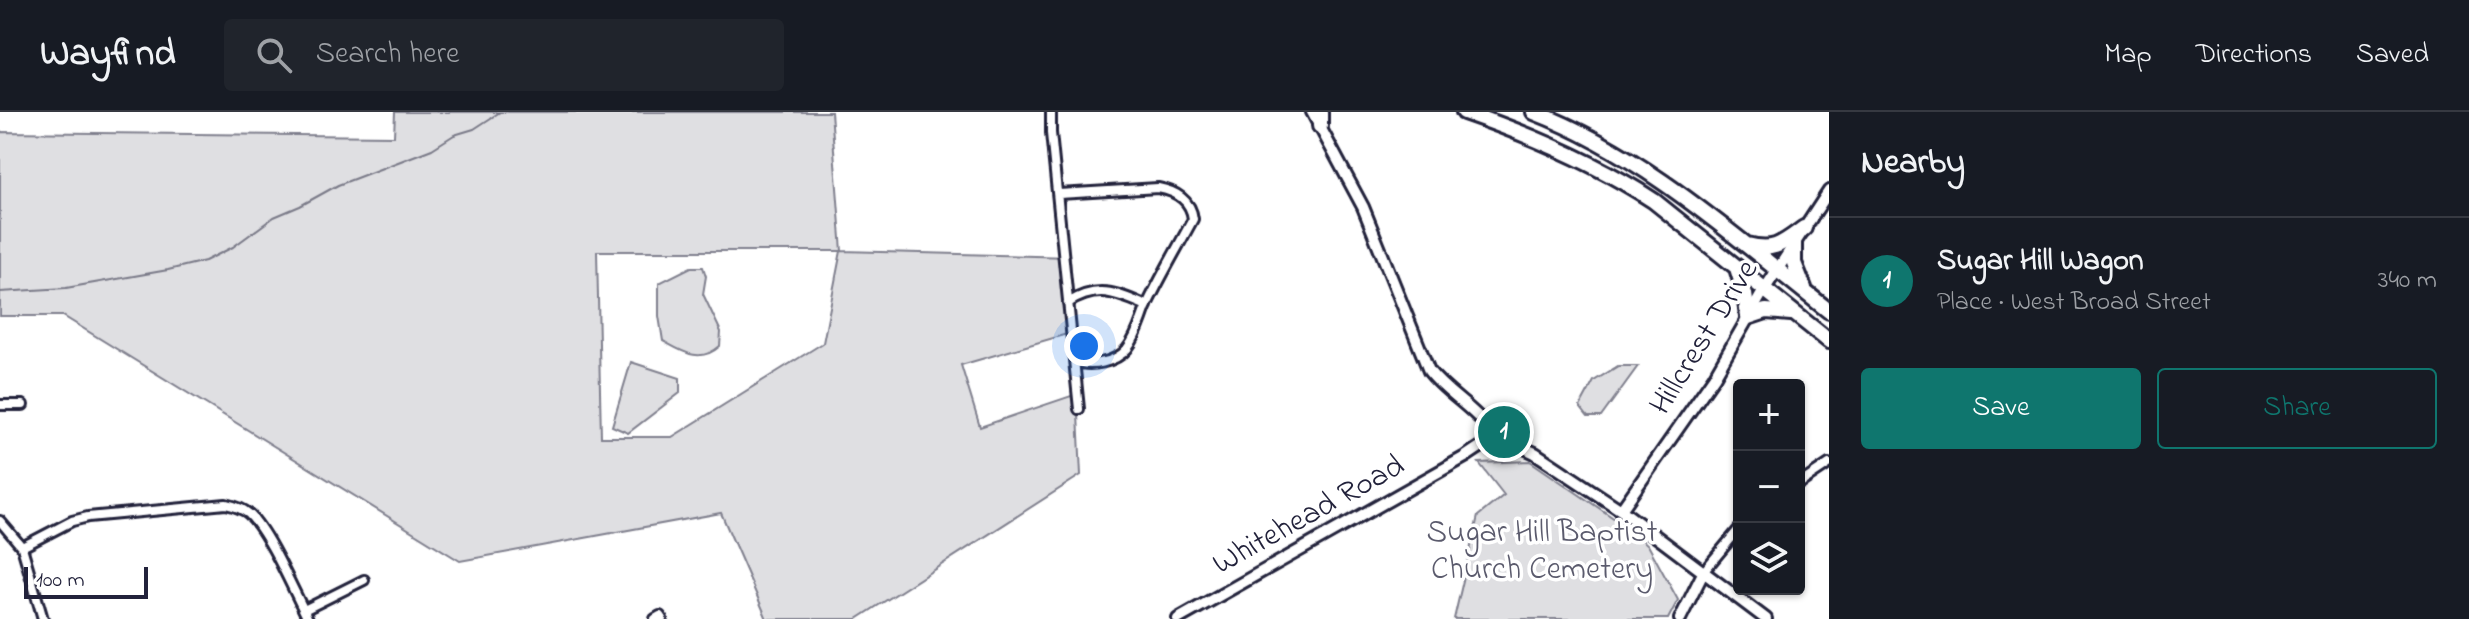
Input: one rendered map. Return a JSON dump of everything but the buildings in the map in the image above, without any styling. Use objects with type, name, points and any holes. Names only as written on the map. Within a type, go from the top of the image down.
[{"type":"highway","points":[[1464,112],[1584,160],[1624,181],[1654,201],[1829,341]]},
{"type":"highway","points":[[1534,112],[1580,131],[1674,189],[1829,311]]},
{"type":"highway","points":[[1746,245],[1768,249],[1775,247],[1804,228]]},
{"type":"highway","points":[[1794,243],[1798,278],[1809,295]]},
{"type":"highway","points":[[1736,268],[1745,294],[1748,317],[1766,311],[1794,314]]},
{"type":"street","points":[[1051,112],[1079,409]]},
{"type":"street","points":[[1312,112],[1320,119],[1363,207],[1423,359],[1437,382],[1471,409],[1504,445],[1520,446],[1535,453],[1621,510],[1766,619]]},
{"type":"street","points":[[1059,194],[1158,188],[1173,190],[1192,210],[1193,219],[1126,351],[1104,362],[1083,365],[1075,361]]},
{"type":"street","name":"Hillcrest Drive","points":[[1621,510],[1714,377],[1764,290],[1829,191]]},
{"type":"street","points":[[1068,303],[1083,293],[1113,292],[1147,306]]},
{"type":"street","points":[[0,405],[23,405]]},
{"type":"street","points":[[1471,409],[1514,421],[1535,453]]},
{"type":"street","points":[[1490,432],[1493,422],[1501,418]]},
{"type":"street","points":[[1504,445],[1516,439],[1518,430]]},
{"type":"street","name":"Whitehead Road","points":[[1178,619],[1465,457],[1486,443],[1490,432]]},
{"type":"street","name":"Whitehead Road","points":[[1465,457],[1504,445]]},
{"type":"street","points":[[1805,480],[1829,464]]},
{"type":"street","points":[[22,547],[72,521],[88,517],[226,504],[238,506],[262,530],[306,615],[364,580]]},
{"type":"street","points":[[0,521],[22,547],[43,619]]},
{"type":"street","points":[[1680,619],[1704,571],[1733,536]]},
{"type":"street","points":[[655,619],[660,616],[662,619]]},
{"type":"green space","points":[[395,112],[831,112],[842,251],[1070,257],[1074,332],[961,365],[980,427],[1077,394],[1081,475],[857,619],[767,619],[721,513],[460,561],[63,316],[0,316],[0,132],[394,136]],"holes":[[[597,251],[841,251],[823,343],[672,437],[601,437]]]},
{"type":"green space","points":[[691,267],[703,267],[706,276],[703,294],[721,332],[720,346],[698,355],[663,341],[659,316],[659,283]]},
{"type":"green space","points":[[631,362],[680,378],[680,393],[628,433],[612,426]]},
{"type":"green space","points":[[1618,366],[1638,366],[1601,417],[1588,417],[1580,407],[1594,381]]},
{"type":"green space","name":"Sugar Hill Baptist Church Cemetery","points":[[1530,461],[1634,532],[1648,545],[1678,600],[1668,619],[1454,619],[1478,516],[1504,495],[1479,463]]},
{"type":"waterway","points":[[0,292],[66,288],[205,261],[233,247],[274,217],[338,185],[432,149],[454,135],[474,129],[500,112]]},
{"type":"place","name":"Sugar Hill Wagon","points":[[1504,432]]}]
